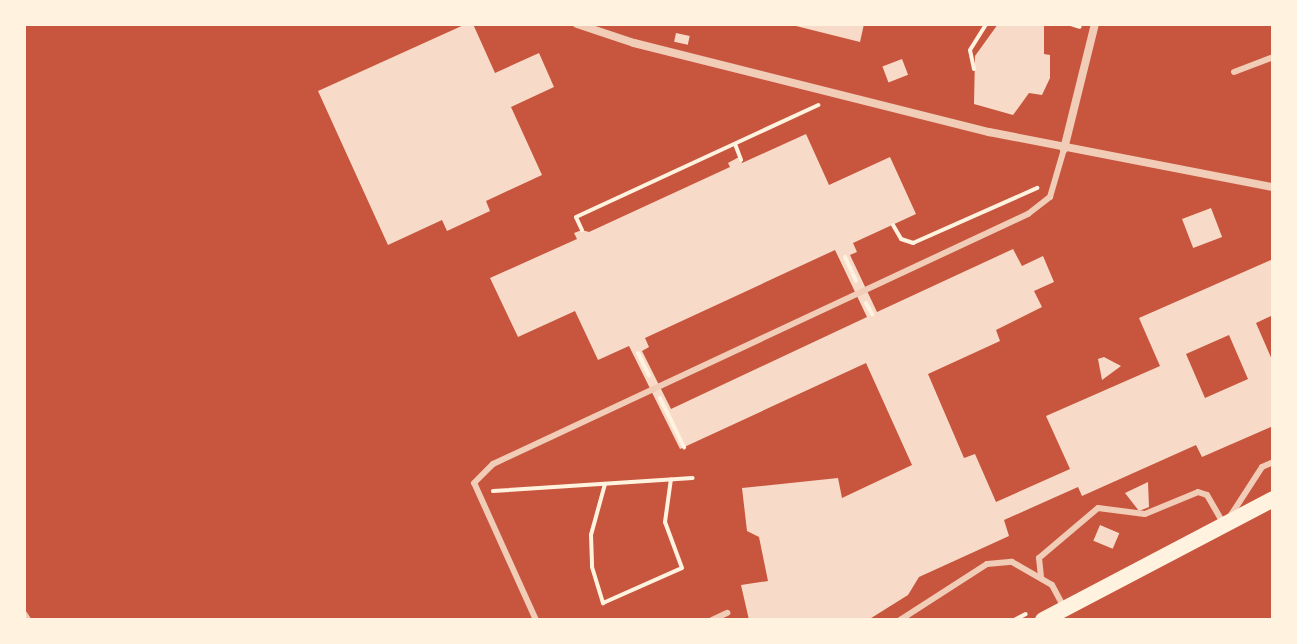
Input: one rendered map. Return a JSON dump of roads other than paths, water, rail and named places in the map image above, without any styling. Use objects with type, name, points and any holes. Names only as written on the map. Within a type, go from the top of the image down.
[{"type":"main road","points":[[1043,620],[1273,499]]},
{"type":"street","points":[[577,24],[838,95],[1064,149],[1273,187]]},
{"type":"street","points":[[1064,149],[1095,24]]},
{"type":"street","points":[[24,615],[27,620]]},
{"type":"lane","points":[[1234,72],[1273,57]]},
{"type":"lane","points":[[536,620],[474,483],[493,464],[1028,214],[1050,197],[1064,149]]},
{"type":"lane","points":[[1041,577],[1039,558],[1098,508],[1145,514],[1198,492],[1207,495],[1225,525],[1262,467],[1273,462]]},
{"type":"lane","points":[[900,620],[987,564],[1012,562],[1041,577],[1065,610]]},
{"type":"lane","points":[[712,620],[727,613]]}]
